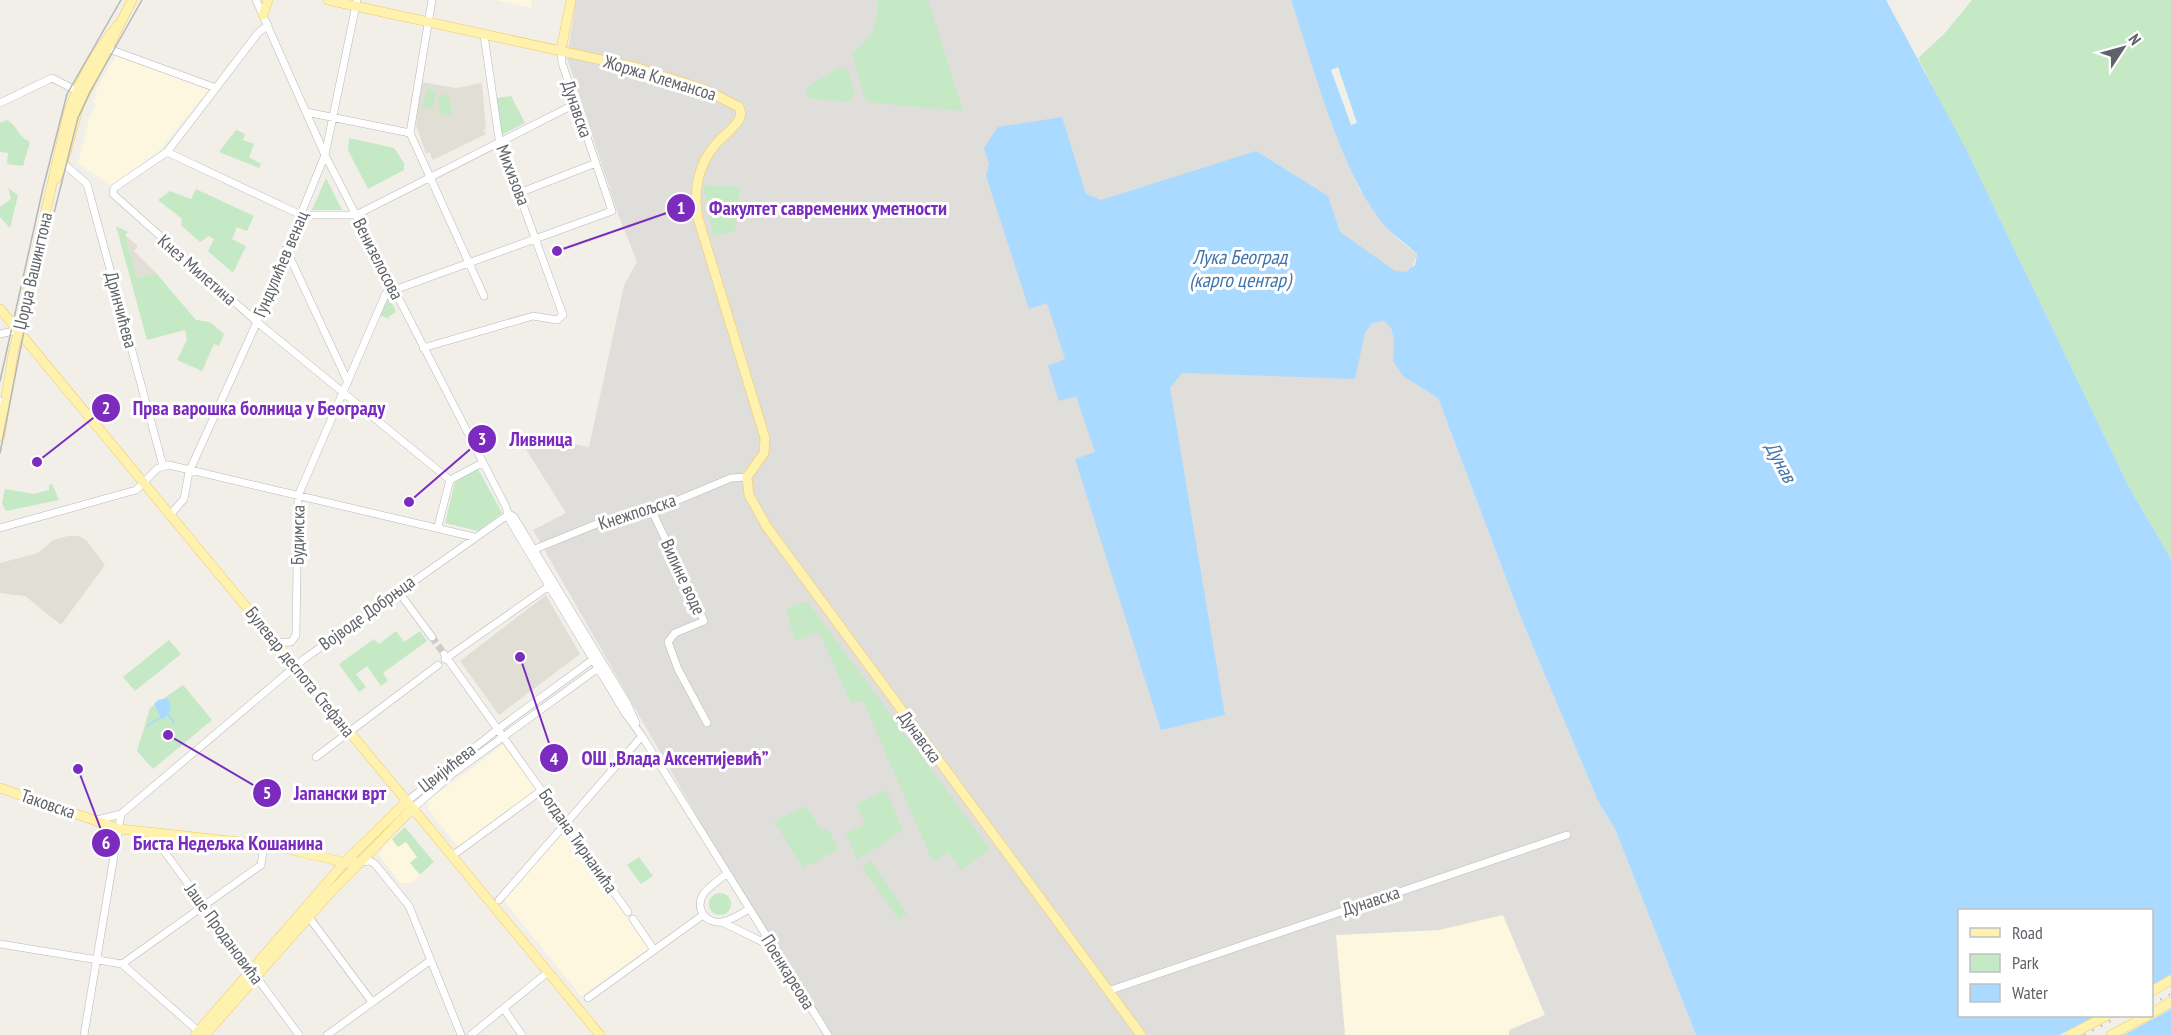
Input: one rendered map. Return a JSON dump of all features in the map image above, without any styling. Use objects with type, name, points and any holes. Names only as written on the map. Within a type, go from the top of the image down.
[{"type":"main road","name":"Џорџа Вашингтона","points":[[0,436],[1,401],[55,181],[60,147],[81,92],[132,0]]},
{"type":"main road","points":[[263,15],[268,0]]},
{"type":"main road","name":"Жоржа Клемансоа","points":[[328,0],[356,3],[661,75],[722,96],[740,108],[739,120],[706,159],[697,183],[695,201],[698,218],[765,438],[764,453],[747,477]]},
{"type":"main road","name":"Дунавска","points":[[561,50],[571,0]]},
{"type":"main road","name":"Џорџа Вашингтона","points":[[55,181],[63,163],[81,92]]},
{"type":"main road","points":[[60,147],[59,157],[63,163]]},
{"type":"main road","name":"Булевар деспота Стефана","points":[[0,309],[600,1035]]},
{"type":"main road","name":"Дунавска","points":[[747,477],[749,495],[767,527],[1141,1035]]},
{"type":"main road","name":"Таковска","points":[[0,788],[120,829],[264,845],[344,863],[358,862]]},
{"type":"main road","name":"Цвијићева","points":[[199,1034],[409,805]]},
{"type":"main road","name":"Цвијићева","points":[[254,973],[344,863],[409,805]]},
{"type":"main road","points":[[343,878],[346,869],[344,863]]},
{"type":"main road","points":[[2153,990],[2171,980]]},
{"type":"main road","points":[[2153,1012],[2171,1002]]},
{"type":"main road","points":[[2070,1035],[2104,1017]]},
{"type":"main road","points":[[2111,1035],[2145,1017]]},
{"type":"street","name":"Венизелосова","points":[[256,0],[325,155],[393,290],[509,513],[514,517],[531,551],[595,658]]},
{"type":"street","points":[[432,0],[410,133],[484,296]]},
{"type":"street","name":"Гундулићев венац","points":[[170,515],[184,499],[189,472],[256,322],[325,155],[356,3]]},
{"type":"street","points":[[268,25],[260,31],[167,152],[301,215],[356,215],[575,104]]},
{"type":"street","name":"Михизова","points":[[423,348],[533,316],[560,319],[563,310],[500,142],[484,34]]},
{"type":"street","points":[[106,47],[216,88]]},
{"type":"street","name":"Дунавска","points":[[537,239],[612,211],[562,63],[561,50]]},
{"type":"street","points":[[0,103],[52,78],[81,92]]},
{"type":"street","points":[[306,112],[410,133]]},
{"type":"street","name":"Кнез Милетина","points":[[167,152],[114,189],[113,194],[256,322],[450,480]]},
{"type":"street","name":"Дринчићева","points":[[63,163],[87,184],[163,466]]},
{"type":"street","points":[[519,193],[596,163]]},
{"type":"street","points":[[393,290],[537,239]]},
{"type":"street","points":[[286,249],[348,382]]},
{"type":"street","name":"Будимска","points":[[275,643],[285,644],[293,640],[296,635],[298,496],[384,297],[393,290]]},
{"type":"street","points":[[0,334],[18,330]]},
{"type":"street","points":[[438,526],[450,480],[483,463]]},
{"type":"street","points":[[0,528],[135,490],[163,466],[177,467],[189,472],[438,526],[474,537]]},
{"type":"street","name":"Кнежпољска","points":[[531,551],[599,523],[652,511],[731,478],[747,477]]},
{"type":"street","name":"Вилине воде","points":[[652,511],[704,621],[675,633],[668,642],[678,669],[707,723]]},
{"type":"street","name":"Војводе Добрњца","points":[[94,820],[122,814],[295,667],[509,513]]},
{"type":"street","points":[[316,757],[443,659],[551,585]]},
{"type":"street","points":[[398,591],[432,637]]},
{"type":"street","name":"Поенкареова","points":[[595,658],[627,703],[642,736],[828,1035]]},
{"type":"street","name":"Цвијићева","points":[[409,805],[498,729],[595,658]]},
{"type":"street","name":"Богдана Тирнанића","points":[[443,659],[498,729],[628,912]]},
{"type":"street","name":"Цвијићева","points":[[409,805],[600,666]]},
{"type":"street","points":[[499,900],[642,736]]},
{"type":"street","points":[[452,856],[542,790]]},
{"type":"street","points":[[84,1035],[122,814]]},
{"type":"street","name":"Јаше Продановића","points":[[150,832],[299,1035]]},
{"type":"street","name":"Дунавска","points":[[1108,991],[1567,835]]},
{"type":"street","points":[[122,964],[262,864],[264,845]]},
{"type":"street","points":[[358,862],[370,861],[375,864],[403,897],[461,1035]]},
{"type":"street","points":[[726,874],[702,897],[700,907],[703,915],[773,947]]},
{"type":"street","points":[[722,922],[749,909]]},
{"type":"street","points":[[588,998],[703,915]]},
{"type":"street","points":[[308,916],[372,1002]]},
{"type":"street","points":[[633,919],[654,950]]},
{"type":"street","points":[[0,944],[122,964],[199,1034]]},
{"type":"street","points":[[327,1035],[431,960]]},
{"type":"street","points":[[471,1035],[548,972]]},
{"type":"street","points":[[504,1009],[522,1035]]},
{"type":"shaded area","points":[[496,0],[532,0],[531,8]]},
{"type":"shaded area","points":[[576,0],[1291,0],[1341,146],[1359,188],[1393,235],[1417,254],[1391,328],[1394,340],[1393,361],[1404,376],[1438,398],[1523,623],[1598,801],[1615,829],[1696,1035],[1509,1035],[1509,1030],[1545,1015],[1503,915],[1439,930],[1336,935],[1345,1035],[832,1035],[731,876],[533,530],[566,513],[517,435],[589,447],[624,285],[637,262],[618,214],[567,58]]},
{"type":"shaded area","points":[[116,55],[208,90],[161,149],[112,187],[78,163],[90,115],[97,104],[93,101],[97,93],[95,91]]},
{"type":"shaded area","points":[[421,82],[456,88],[482,83],[486,129],[483,130],[486,134],[433,160],[429,152],[426,154],[416,125]]},
{"type":"shaded area","points":[[125,235],[138,246],[134,251],[156,273],[137,278]]},
{"type":"shaded area","points":[[79,536],[86,540],[105,565],[61,625],[25,596],[0,593],[0,563],[38,553],[53,540]]},
{"type":"shaded area","points":[[546,595],[580,654],[499,715],[460,661]]},
{"type":"shaded area","points":[[504,744],[538,790],[459,848],[428,809],[428,801]]},
{"type":"shaded area","points":[[405,826],[434,863],[412,883],[400,883],[379,855],[383,846]]},
{"type":"shaded area","points":[[564,831],[649,948],[581,996],[504,901]]},
{"type":"shaded area","points":[[1503,915],[1545,1015],[1509,1030],[1509,1035],[1345,1035],[1336,935],[1439,930]]},
{"type":"green space","points":[[878,0],[928,0],[963,111],[866,102],[852,54],[872,30]]},
{"type":"green space","points":[[1972,0],[2171,0],[2171,559],[2128,485],[1994,207],[1918,58],[1944,34]]},
{"type":"green space","points":[[840,67],[848,70],[855,91],[850,102],[809,98],[806,93],[808,87]]},
{"type":"green space","points":[[426,89],[436,91],[433,108],[423,107]]},
{"type":"green space","points":[[449,94],[452,114],[441,116],[438,96]]},
{"type":"green space","points":[[511,96],[525,123],[501,135],[496,98]]},
{"type":"green space","points":[[7,120],[30,142],[23,166],[7,164],[8,153],[0,152],[0,123]]},
{"type":"green space","points":[[236,130],[245,134],[243,140],[254,144],[249,157],[261,164],[259,168],[219,152]]},
{"type":"green space","points":[[349,138],[394,148],[404,163],[404,170],[368,189],[348,150]]},
{"type":"green space","points":[[326,178],[342,210],[312,210]]},
{"type":"green space","points":[[703,185],[740,187],[735,231],[713,236]]},
{"type":"green space","points":[[8,188],[18,195],[10,228],[0,217],[0,207],[11,199]]},
{"type":"green space","points":[[196,189],[254,216],[247,231],[237,227],[232,239],[246,246],[233,273],[208,251],[214,239],[209,236],[200,242],[181,225],[182,219],[158,200],[170,191],[191,199]]},
{"type":"green space","points":[[116,226],[128,232],[125,235],[137,278],[156,273],[196,320],[210,322],[224,334],[219,346],[214,344],[202,371],[177,360],[187,340],[185,330],[147,340]]},
{"type":"green space","points":[[389,297],[396,312],[388,317],[389,319],[380,315]]},
{"type":"green space","points":[[478,469],[502,513],[478,531],[445,523],[455,482]]},
{"type":"green space","points":[[52,484],[59,500],[6,511],[2,503],[5,489],[34,494],[49,490],[49,485]]},
{"type":"green space","points":[[807,601],[990,849],[961,870],[948,852],[933,862],[863,701],[851,703],[819,632],[795,641],[786,609]]},
{"type":"green space","points":[[396,631],[404,642],[420,631],[427,641],[383,673],[388,681],[381,686],[367,666],[356,674],[366,687],[359,692],[339,664],[374,639],[379,644]]},
{"type":"green space","points":[[169,640],[181,654],[135,691],[123,677]]},
{"type":"green space","points":[[183,685],[212,720],[153,769],[137,751],[150,708]]},
{"type":"green space","points":[[886,790],[903,830],[857,860],[846,833],[865,824],[857,804]]},
{"type":"green space","points":[[806,806],[822,831],[828,828],[838,850],[803,868],[774,821]]},
{"type":"green space","points":[[405,827],[434,862],[420,875],[410,863],[417,857],[406,842],[398,847],[392,839]]},
{"type":"green space","points":[[639,857],[653,876],[641,884],[627,865]]},
{"type":"green space","points":[[871,861],[907,914],[899,920],[862,867]]},
{"type":"green space","points":[[720,893],[728,896],[731,904],[728,912],[720,915],[712,912],[709,904],[712,896]]},
{"type":"water","points":[[1291,0],[1886,0],[1967,151],[2128,485],[2171,559],[2171,1035],[1696,1035],[1615,829],[1598,801],[1523,623],[1438,398],[1403,376],[1393,361],[1394,340],[1391,328],[1384,321],[1372,323],[1365,333],[1355,379],[1182,373],[1170,388],[1225,715],[1161,730],[1075,459],[1095,452],[1076,396],[1059,401],[1048,366],[1065,359],[1047,303],[1029,309],[986,176],[989,164],[984,148],[998,127],[1062,117],[1086,194],[1101,200],[1256,151],[1328,196],[1340,232],[1395,271],[1406,272],[1415,265],[1417,254],[1388,230],[1365,197],[1339,144]]},
{"type":"water","points":[[168,698],[171,711],[162,720],[154,704],[158,700]]},
{"type":"pier","points":[[1338,67],[1357,123],[1351,125],[1331,70]]},
{"type":"pier","points":[[2171,974],[2171,1009],[2124,1035],[2059,1035],[2093,1017],[2153,1017],[2153,984]]},
{"type":"waterway","points":[[167,713],[174,722]]},
{"type":"waterway","points":[[147,726],[161,717]]},
{"type":"tunnel","points":[[432,637],[444,654]]},
{"type":"tram line","points":[[0,381],[43,188],[67,94],[121,0]]},
{"type":"tram line","points":[[0,453],[23,336],[78,118],[90,92],[142,0]]},
{"type":"railway","points":[[2153,1003],[2171,994]]},
{"type":"railway","points":[[2084,1035],[2118,1017]]},
{"type":"place","name":"Факултет савремених уметности","points":[[557,251]]},
{"type":"place","name":"Прва варошка болница у Београду","points":[[37,462]]},
{"type":"place","name":"Ливница","points":[[409,502]]},
{"type":"place","name":"ОШ „Влада Аксентијевић”","points":[[520,657]]},
{"type":"place","name":"Јапански врт","points":[[168,735]]},
{"type":"place","name":"Биста Недељка Кошанина","points":[[78,769]]},
{"type":"water label","name":"Лука Београд (карго центар)","points":[[1240,268]]},
{"type":"water label","name":"Дунав","points":[[1781,462]]}]
